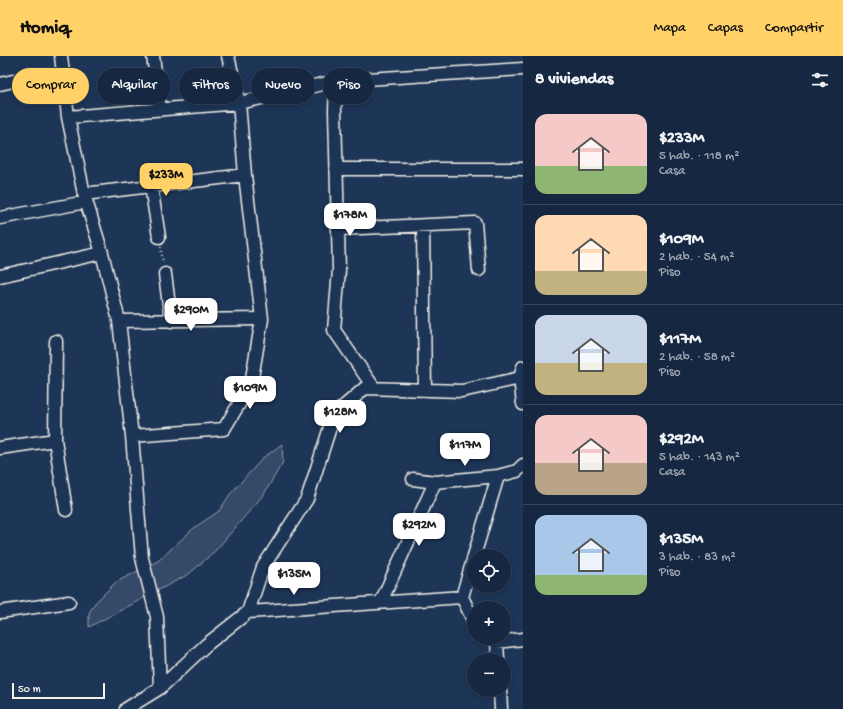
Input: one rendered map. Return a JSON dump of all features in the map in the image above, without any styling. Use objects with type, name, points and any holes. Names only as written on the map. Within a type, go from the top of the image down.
[{"type":"street","points":[[61,56],[68,117],[85,198],[102,253],[119,321],[132,436],[142,558],[157,617],[160,688]]},
{"type":"street","points":[[153,56],[160,110]]},
{"type":"street","points":[[228,56],[231,68]]},
{"type":"street","points":[[374,79],[523,69]]},
{"type":"street","points":[[0,84],[12,81]]},
{"type":"street","points":[[243,103],[323,84]]},
{"type":"street","points":[[68,117],[239,104],[244,175],[262,319],[251,384],[224,429],[132,436]]},
{"type":"street","points":[[335,104],[339,270],[334,330],[374,388]]},
{"type":"street","points":[[336,169],[523,170]]},
{"type":"street","points":[[0,218],[85,198],[151,186],[244,175]]},
{"type":"street","points":[[151,186],[159,237]]},
{"type":"street","points":[[338,230],[475,222],[479,270]]},
{"type":"street","points":[[423,226],[425,390]]},
{"type":"street","points":[[0,276],[102,253]]},
{"type":"street","points":[[165,274],[171,321]]},
{"type":"street","points":[[119,321],[262,319]]},
{"type":"street","points":[[56,341],[55,440],[66,510]]},
{"type":"street","points":[[126,709],[160,688],[206,645],[248,612],[263,567],[307,499],[334,415],[365,388],[462,391],[522,373],[523,404]]},
{"type":"street","points":[[0,448],[55,440]]},
{"type":"street","points":[[413,479],[435,482],[498,476],[517,471],[523,465]]},
{"type":"street","points":[[476,549],[498,476]]},
{"type":"street","points":[[381,602],[435,482]]},
{"type":"street","points":[[467,580],[462,597],[467,607]]},
{"type":"street","points":[[248,612],[462,597]]},
{"type":"street","points":[[0,612],[69,602]]},
{"type":"street","points":[[511,639],[523,639]]},
{"type":"street","points":[[499,709],[500,697]]},
{"type":"path","points":[[159,237],[165,274]]},
{"type":"shaded area","points":[[282,444],[283,462],[264,494],[216,550],[189,574],[89,627],[89,613],[95,603],[116,582],[158,561],[194,528],[219,511],[231,493],[263,458]]}]
